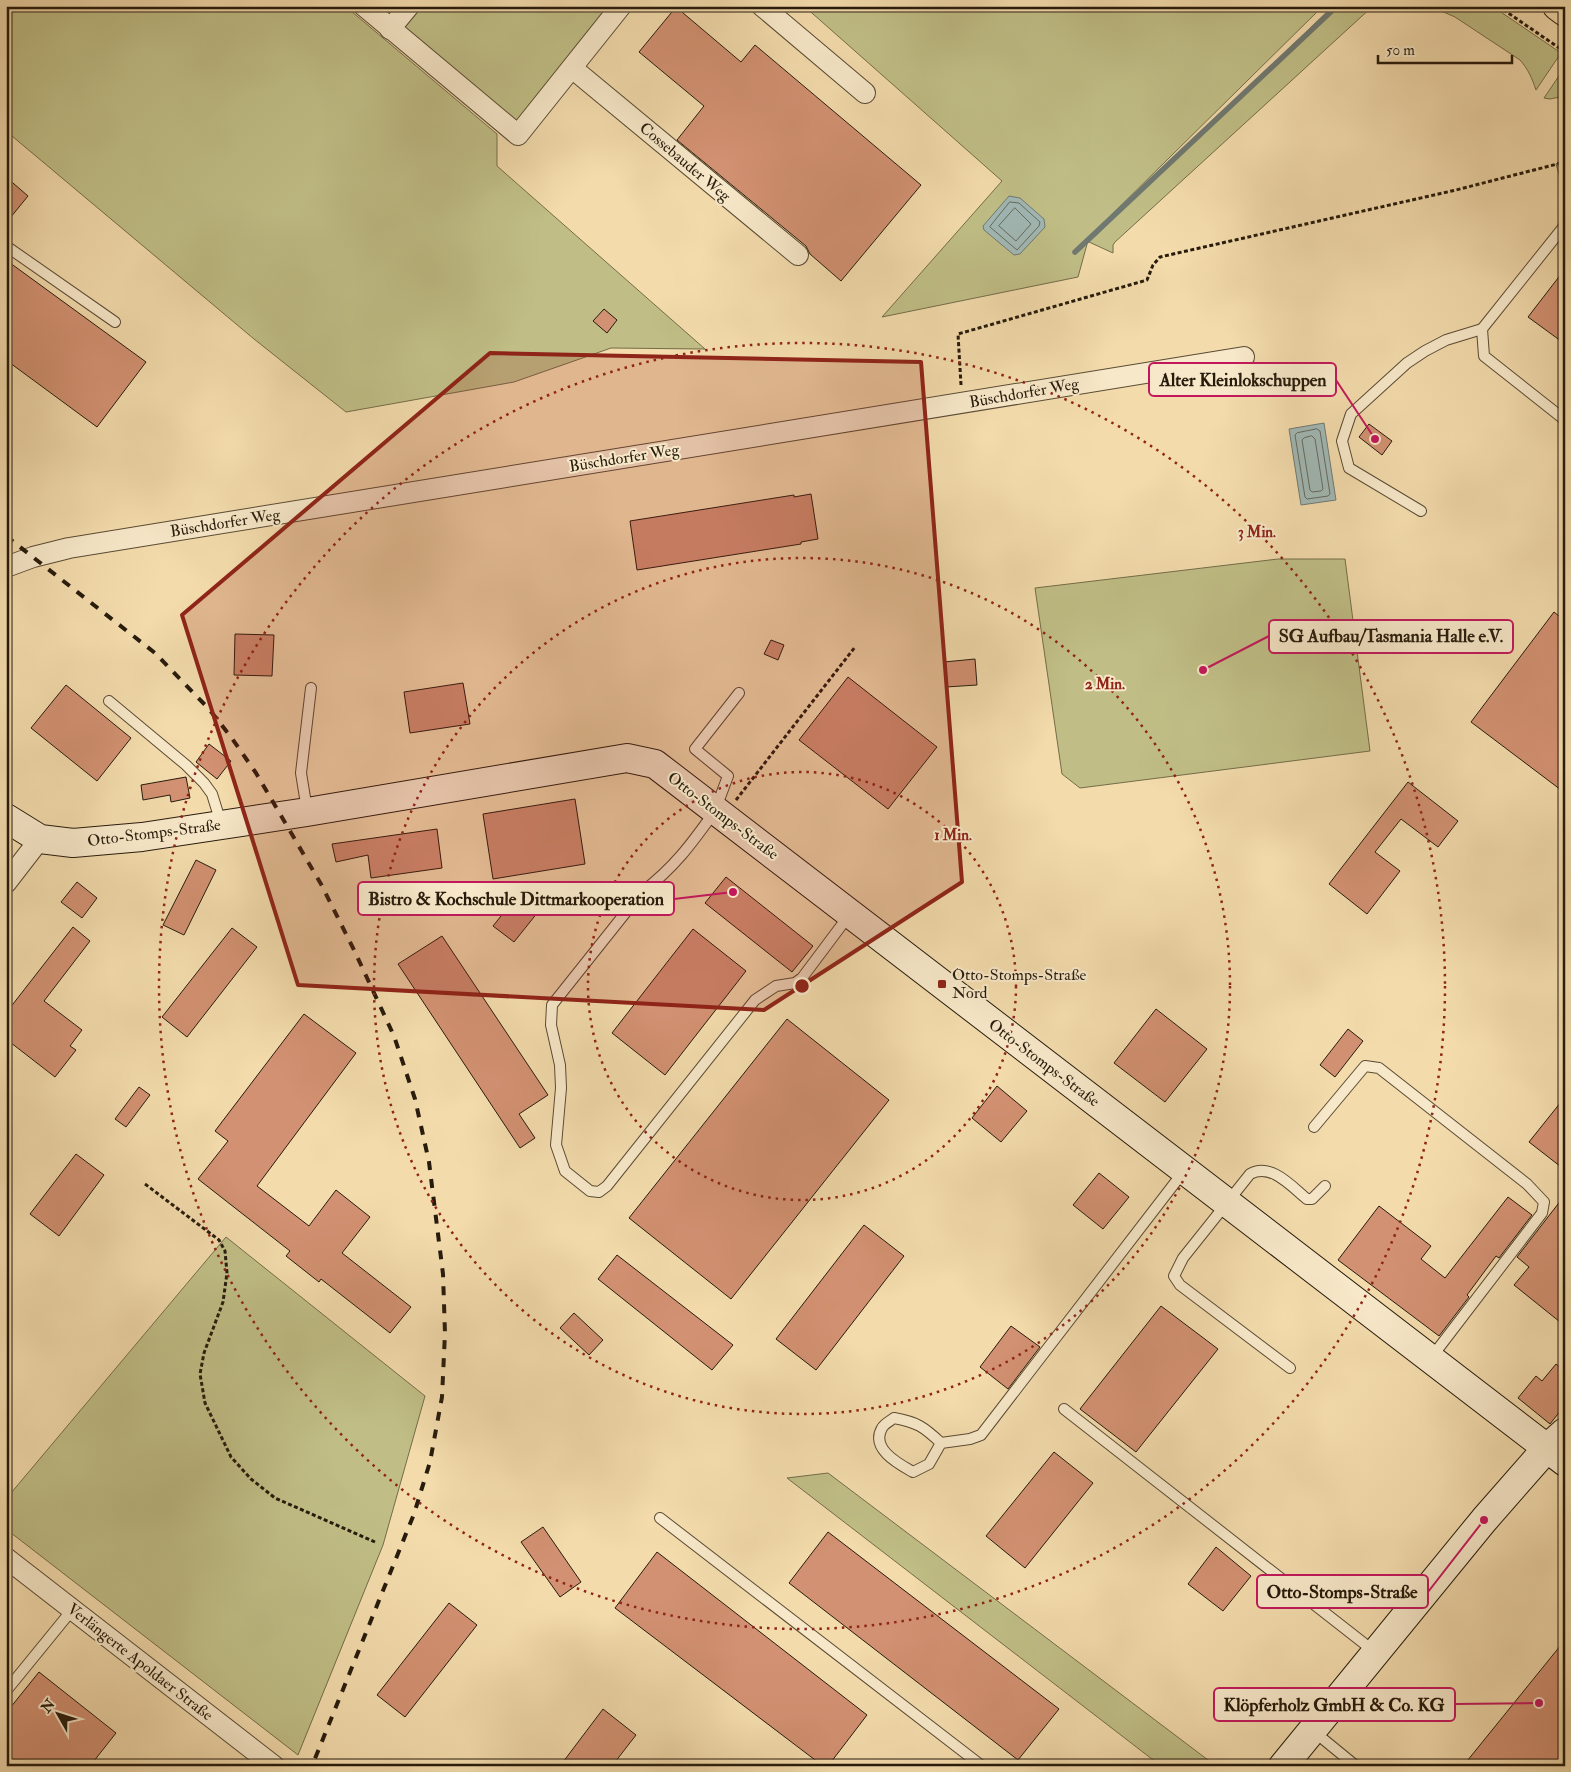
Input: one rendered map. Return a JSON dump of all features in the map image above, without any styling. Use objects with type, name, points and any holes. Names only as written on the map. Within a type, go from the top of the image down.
[{"type":"main road","points":[[1557,6],[1565,12]]},
{"type":"street","points":[[364,6],[518,135],[621,6]]},
{"type":"street","points":[[390,29],[409,6]]},
{"type":"street","points":[[762,6],[865,93]]},
{"type":"street","name":"Cossebauder Weg","points":[[572,68],[798,255]]},
{"type":"street","name":"Büschdorfer Weg","points":[[6,567],[33,557],[69,548],[1244,357]]},
{"type":"street","name":"Otto-Stomps-Straße","points":[[6,818],[40,839],[73,843],[142,837],[307,812],[627,758],[655,764],[1430,1359],[1559,1448]]},
{"type":"street","points":[[6,883],[40,839]]},
{"type":"street","points":[[1283,1766],[1484,1520],[1559,1448]]},
{"type":"street","name":"Verlängerte Apoldaer Straße","points":[[6,1558],[274,1766]]},
{"type":"lane","points":[[1421,511],[1349,468],[1342,441],[1351,414],[1406,363],[1425,350],[1446,340],[1482,329],[1565,226]]},
{"type":"lane","points":[[6,246],[115,322]]},
{"type":"lane","points":[[1482,329],[1484,356],[1565,420]]},
{"type":"lane","points":[[307,812],[301,773],[311,688]]},
{"type":"lane","points":[[739,693],[695,748],[728,776],[717,811],[682,856],[642,892],[552,1005],[551,1026],[560,1066],[562,1088],[556,1145],[565,1171],[590,1191],[599,1192],[607,1186],[755,1000],[776,986],[795,983],[802,978],[850,914]]},
{"type":"lane","points":[[109,701],[186,765],[204,783],[212,794],[221,824]]},
{"type":"lane","points":[[1314,1127],[1365,1066],[1379,1068],[1527,1184],[1544,1202],[1542,1214],[1430,1359]]},
{"type":"lane","points":[[941,1443],[970,1439],[981,1435],[1185,1170]]},
{"type":"lane","points":[[1290,1368],[1180,1285],[1174,1276],[1183,1258],[1226,1202],[1245,1178],[1256,1171],[1261,1170],[1274,1174],[1307,1199],[1312,1199],[1325,1186]]},
{"type":"lane","points":[[1064,1409],[1376,1653]]},
{"type":"lane","points":[[894,1418],[911,1421],[926,1429],[941,1443],[929,1464],[913,1472],[884,1451],[879,1439],[882,1428],[894,1418]]},
{"type":"lane","points":[[660,1518],[982,1766]]},
{"type":"lane","points":[[6,1691],[72,1610]]},
{"type":"lane","points":[[1312,1730],[1356,1766]]},
{"type":"path","points":[[1498,6],[1565,52]]},
{"type":"path","points":[[962,404],[958,334],[1147,280],[1153,265],[1160,257],[1446,192],[1565,162]]},
{"type":"path","points":[[717,811],[855,647]]},
{"type":"path","points":[[145,1184],[218,1240],[225,1251],[227,1273],[223,1302],[204,1353],[200,1374],[205,1403],[231,1457],[251,1479],[276,1498],[376,1542]]},
{"type":"highlighted area","points":[[490,353],[921,362],[962,882],[764,1010],[298,985],[182,615]]},
{"type":"shaded area","points":[[11,6],[345,6],[497,134],[497,166],[705,349],[611,348],[514,382],[346,412],[254,339],[6,131],[6,14]]},
{"type":"shaded area","points":[[413,6],[619,6],[518,131],[393,30]]},
{"type":"shaded area","points":[[804,6],[1323,6],[1089,237],[1078,277],[882,317],[1002,181]]},
{"type":"shaded area","points":[[1333,6],[1373,6],[1115,242],[1113,253],[1089,242]]},
{"type":"shaded area","points":[[1430,6],[1492,6],[1561,53],[1536,90],[1530,74],[1520,60],[1455,17]]},
{"type":"shaded area","points":[[1565,67],[1565,96],[1550,99],[1544,98]]},
{"type":"shaded area","points":[[1565,143],[1565,186],[1563,188],[1556,164],[1562,157]]},
{"type":"shaded area","points":[[1278,559],[1345,559],[1370,751],[1080,788],[1062,774],[1035,588]]},
{"type":"shaded area","points":[[226,1237],[425,1396],[383,1545],[298,1755],[6,1529],[6,1499]]},
{"type":"shaded area","points":[[828,1473],[1216,1766],[1161,1766],[787,1478]]},
{"type":"water","points":[[1009,196],[1020,198],[1044,219],[1045,227],[1020,254],[1014,255],[984,230],[983,226]]},
{"type":"water","points":[[1324,423],[1336,500],[1301,505],[1289,429]]},
{"type":"building","points":[[676,7],[741,62],[755,45],[921,185],[841,281],[810,254],[806,246],[677,140],[704,106],[639,52]]},
{"type":"building","points":[[6,177],[28,196],[6,223]]},
{"type":"building","points":[[6,260],[146,362],[97,427],[6,360]]},
{"type":"building","points":[[1565,269],[1565,344],[1528,317]]},
{"type":"building","points":[[604,309],[617,320],[607,333],[593,321]]},
{"type":"building","points":[[1369,424],[1392,441],[1382,455],[1359,437]]},
{"type":"building","points":[[811,494],[818,539],[801,542],[801,544],[637,570],[630,521],[794,495],[794,497]]},
{"type":"building","points":[[1554,612],[1565,621],[1565,793],[1471,722]]},
{"type":"building","points":[[235,634],[274,635],[272,676],[234,675]]},
{"type":"building","points":[[771,640],[784,645],[778,660],[764,654]]},
{"type":"building","points":[[975,659],[977,685],[946,687],[944,662]]},
{"type":"building","points":[[848,677],[937,747],[888,809],[799,740]]},
{"type":"building","points":[[463,683],[470,724],[410,733],[404,692]]},
{"type":"building","points":[[66,685],[131,738],[97,781],[31,728]]},
{"type":"building","points":[[209,744],[231,761],[217,779],[196,762]]},
{"type":"building","points":[[186,777],[190,798],[171,802],[170,795],[143,800],[141,785]]},
{"type":"building","points":[[1408,782],[1458,821],[1438,847],[1401,819],[1375,852],[1400,871],[1367,914],[1329,884]]},
{"type":"building","points":[[575,799],[585,864],[493,879],[483,814]]},
{"type":"building","points":[[437,829],[442,868],[371,878],[368,855],[336,862],[332,844]]},
{"type":"building","points":[[196,860],[216,870],[184,935],[163,925]]},
{"type":"building","points":[[726,877],[813,946],[792,972],[705,903]]},
{"type":"building","points":[[77,882],[97,898],[82,918],[61,902]]},
{"type":"building","points":[[517,896],[538,912],[514,942],[493,926]]},
{"type":"building","points":[[73,927],[90,941],[44,1001],[82,1030],[70,1046],[76,1050],[55,1077],[6,1039],[6,1013]]},
{"type":"building","points":[[232,928],[257,947],[187,1037],[162,1017]]},
{"type":"building","points":[[693,929],[746,971],[665,1075],[612,1033]]},
{"type":"building","points":[[442,936],[548,1095],[519,1114],[535,1138],[520,1148],[398,964]]},
{"type":"building","points":[[1156,1009],[1207,1049],[1165,1102],[1114,1063]]},
{"type":"building","points":[[304,1014],[356,1053],[257,1186],[309,1226],[336,1190],[370,1217],[342,1253],[411,1307],[390,1333],[321,1279],[319,1282],[286,1256],[290,1251],[198,1179],[228,1141],[215,1131]]},
{"type":"building","points":[[787,1019],[889,1100],[731,1299],[629,1218]]},
{"type":"building","points":[[1348,1029],[1363,1041],[1335,1077],[1320,1065]]},
{"type":"building","points":[[997,1086],[1027,1111],[1001,1142],[972,1118]]},
{"type":"building","points":[[139,1087],[150,1095],[126,1127],[115,1119]]},
{"type":"building","points":[[1565,1097],[1565,1170],[1529,1142]]},
{"type":"building","points":[[76,1154],[104,1175],[59,1236],[30,1214]]},
{"type":"building","points":[[1099,1173],[1129,1197],[1103,1229],[1073,1205]]},
{"type":"building","points":[[1565,1195],[1565,1326],[1514,1285],[1529,1267],[1517,1257]]},
{"type":"building","points":[[1508,1197],[1532,1215],[1499,1258],[1496,1256],[1467,1295],[1469,1297],[1439,1336],[1338,1260],[1379,1206],[1431,1246],[1421,1259],[1445,1278]]},
{"type":"building","points":[[864,1225],[904,1256],[816,1370],[776,1339]]},
{"type":"building","points":[[617,1255],[733,1345],[712,1370],[598,1279]]},
{"type":"building","points":[[1161,1306],[1218,1349],[1136,1452],[1080,1409]]},
{"type":"building","points":[[574,1313],[603,1340],[589,1355],[560,1328]]},
{"type":"building","points":[[1011,1326],[1040,1347],[1008,1389],[980,1367]]},
{"type":"building","points":[[1556,1364],[1565,1372],[1565,1405],[1550,1424],[1518,1398],[1536,1376],[1542,1381]]},
{"type":"building","points":[[1054,1452],[1093,1483],[1025,1568],[986,1536]]},
{"type":"building","points":[[543,1527],[581,1582],[560,1597],[521,1542]]},
{"type":"building","points":[[828,1532],[1059,1709],[1018,1760],[789,1583]]},
{"type":"building","points":[[1216,1547],[1251,1576],[1223,1611],[1188,1584]]},
{"type":"building","points":[[657,1552],[867,1715],[828,1766],[823,1766],[615,1608]]},
{"type":"building","points":[[449,1603],[477,1625],[405,1717],[377,1695]]},
{"type":"building","points":[[1565,1640],[1565,1766],[1463,1766]]},
{"type":"building","points":[[39,1672],[116,1733],[90,1766],[6,1766],[6,1713]]},
{"type":"building","points":[[603,1709],[636,1735],[612,1766],[560,1766]]},
{"type":"waterway","points":[[1075,252],[1337,6]]},
{"type":"railway","points":[[6,536],[155,653],[209,709],[231,737],[256,773],[321,884],[394,1036],[415,1099],[429,1162],[443,1274],[445,1333],[442,1397],[430,1462],[414,1514],[312,1766]]},
{"type":"place","name":"Alter Kleinlokschuppen","points":[[1375,439]]},
{"type":"place","name":"SG Aufbau/Tasmania Halle e.V.","points":[[1203,670]]},
{"type":"place","name":"Bistro & Kochschule Dittmarkooperation","points":[[733,892]]},
{"type":"place","name":"Otto-Stomps-Straße Nord","points":[[942,984]]},
{"type":"place","name":"Otto-Stomps-Straße","points":[[1484,1520]]},
{"type":"place","name":"Klöpferholz GmbH & Co. KG","points":[[1539,1703]]}]
